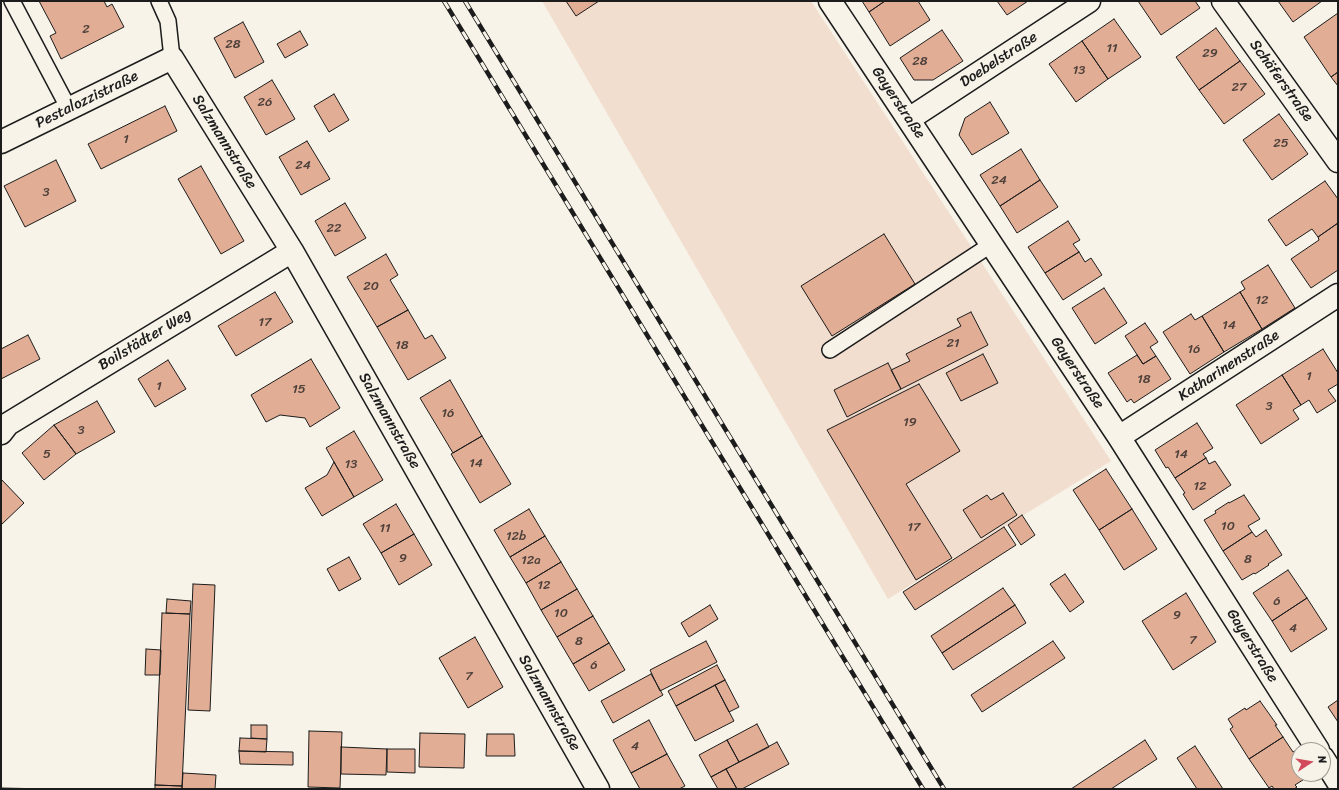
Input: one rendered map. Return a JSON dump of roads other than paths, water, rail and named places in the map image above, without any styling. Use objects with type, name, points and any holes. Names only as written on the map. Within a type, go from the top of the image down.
[{"type":"street","name":"Gayerstraße","points":[[830,1],[1119,437],[1313,742]]},
{"type":"street","name":"Doebelstraße","points":[[909,119],[1088,1]]},
{"type":"street","name":"Schäferstraße","points":[[1223,1],[1338,161]]},
{"type":"street","name":"Pestalozzistraße","points":[[1,142],[172,58]]},
{"type":"street","name":"Salzmannstraße","points":[[172,58],[292,251],[598,789]]},
{"type":"street","name":"Boilstädter Weg","points":[[1,433],[8,424],[292,251]]},
{"type":"street","name":"Katharinenstraße","points":[[1119,437],[1338,295]]},
{"type":"street","points":[[1331,770],[1338,781]]},
{"type":"lane","points":[[12,1],[69,109]]},
{"type":"lane","points":[[158,1],[168,21],[172,58]]},
{"type":"lane","points":[[830,350],[992,244]]},
{"type":"railway","points":[[444,1],[923,789]]},
{"type":"railway","points":[[465,1],[944,789]]}]
